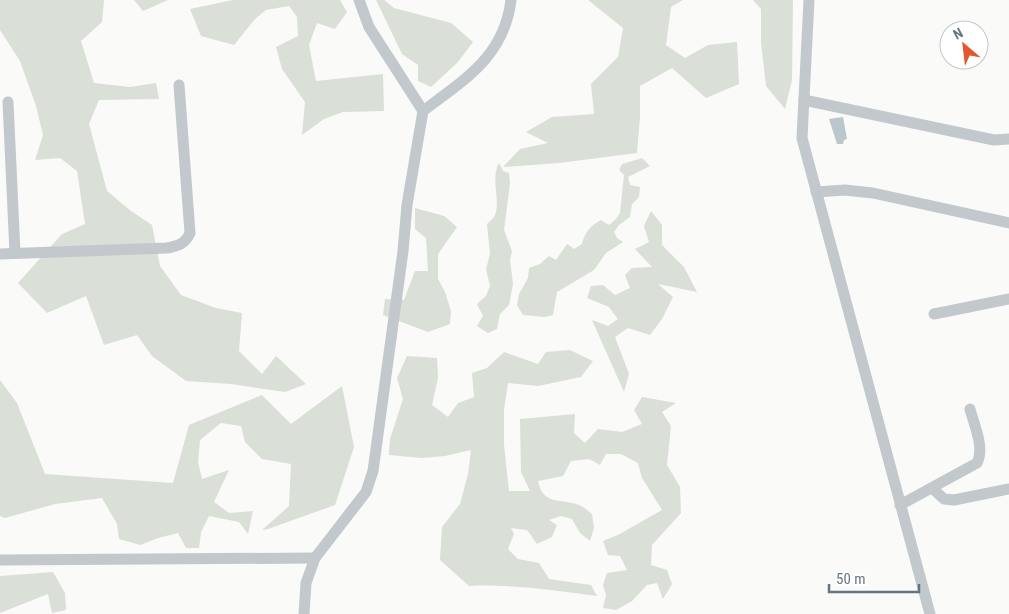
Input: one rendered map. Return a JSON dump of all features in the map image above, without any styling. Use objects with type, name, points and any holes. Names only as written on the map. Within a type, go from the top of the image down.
[{"type":"street","points":[[359,0],[368,27],[423,111]]},
{"type":"street","points":[[304,614],[306,583],[315,558],[366,492],[373,471],[403,251],[407,205],[423,111],[485,62],[499,41],[509,17],[511,0]]},
{"type":"street","points":[[809,0],[802,138],[930,614]]},
{"type":"street","points":[[0,254],[167,248],[187,241],[190,234],[179,86]]},
{"type":"street","points":[[804,100],[994,140],[1009,138]]},
{"type":"street","points":[[8,102],[15,254]]},
{"type":"street","points":[[816,192],[844,190],[873,193],[1009,223]]},
{"type":"street","points":[[934,314],[1009,298]]},
{"type":"street","points":[[900,505],[971,468],[977,463],[980,457],[980,448],[970,408]]},
{"type":"street","points":[[932,488],[944,499],[954,500],[1009,489]]},
{"type":"street","points":[[0,560],[315,558]]},
{"type":"shaded area","points":[[0,0],[104,0],[102,22],[81,41],[94,83],[130,87],[156,83],[159,99],[99,100],[89,124],[107,191],[152,225],[160,266],[181,295],[216,308],[242,313],[239,351],[262,374],[276,356],[306,384],[285,392],[231,384],[186,381],[152,356],[137,335],[104,345],[86,296],[47,313],[18,283],[62,234],[85,224],[77,171],[60,158],[35,160],[43,135],[36,106],[20,61],[0,30]]},
{"type":"shaded area","points":[[134,0],[168,0],[143,11]]},
{"type":"shaded area","points":[[233,0],[340,0],[347,12],[335,29],[317,23],[309,45],[316,81],[383,74],[384,111],[343,112],[324,119],[302,135],[305,102],[282,69],[276,47],[298,36],[297,17],[289,6],[266,10],[255,19],[234,45],[201,36],[190,9]]},
{"type":"shaded area","points":[[376,0],[384,0],[394,8],[451,23],[473,42],[458,62],[431,87],[418,81],[418,65],[402,54]]},
{"type":"shaded area","points":[[588,0],[683,0],[671,7],[666,45],[685,58],[708,45],[737,42],[739,84],[706,98],[672,68],[640,86],[637,153],[559,163],[503,167],[520,149],[548,143],[526,132],[552,117],[594,114],[591,84],[618,57],[623,28]]},
{"type":"shaded area","points":[[753,0],[793,0],[792,80],[785,109],[766,86],[761,42],[761,9]]},
{"type":"shaded area","points":[[843,117],[847,139],[844,140],[843,144],[837,144],[829,119]]},
{"type":"shaded area","points":[[642,158],[650,166],[628,177],[630,185],[640,187],[639,197],[632,204],[630,217],[619,225],[614,232],[617,238],[623,242],[606,253],[594,270],[557,292],[553,315],[545,317],[523,315],[517,305],[519,294],[528,278],[529,268],[540,264],[549,256],[556,260],[567,244],[574,249],[582,244],[588,230],[601,220],[609,225],[616,219],[620,213],[624,175],[619,170],[622,164]]},
{"type":"shaded area","points":[[499,163],[503,171],[509,173],[510,183],[504,230],[512,251],[510,260],[513,284],[509,305],[500,314],[497,329],[488,333],[477,326],[483,316],[477,304],[486,296],[490,286],[486,269],[490,254],[487,224],[497,209],[495,176]]},
{"type":"shaded area","points":[[415,208],[444,216],[457,227],[438,254],[438,279],[445,292],[451,311],[450,324],[428,332],[383,315],[385,299],[404,300],[415,271],[428,271],[426,238],[415,229]]},
{"type":"shaded area","points":[[651,211],[662,225],[662,245],[684,267],[697,292],[658,284],[673,297],[662,319],[650,335],[628,328],[615,337],[629,374],[624,392],[592,320],[608,326],[618,319],[609,307],[587,298],[591,286],[603,285],[615,295],[630,288],[625,275],[632,268],[652,267],[635,249],[649,242],[644,226]]},
{"type":"shaded area","points":[[570,350],[593,361],[581,377],[538,386],[508,383],[504,410],[504,445],[509,491],[530,491],[521,472],[520,419],[575,414],[574,433],[585,443],[598,429],[622,432],[642,424],[634,410],[642,397],[676,403],[662,412],[671,426],[667,465],[680,487],[681,513],[652,545],[651,565],[667,570],[672,584],[663,599],[657,583],[647,585],[632,601],[616,610],[603,608],[606,595],[603,585],[607,573],[627,570],[620,556],[608,555],[603,541],[618,535],[662,510],[642,478],[638,463],[621,454],[606,454],[600,465],[589,459],[571,461],[563,476],[538,481],[540,489],[548,498],[579,505],[592,514],[594,528],[590,541],[580,533],[572,519],[561,516],[549,520],[557,525],[552,537],[537,544],[527,530],[511,528],[514,534],[508,549],[518,559],[539,563],[549,579],[591,585],[597,596],[517,587],[469,586],[440,560],[442,527],[460,504],[468,474],[471,450],[445,456],[422,458],[389,455],[390,439],[403,399],[397,378],[407,356],[437,358],[438,378],[432,405],[448,417],[458,403],[474,397],[472,373],[487,368],[504,352],[538,364],[546,352]]},
{"type":"shaded area","points":[[0,380],[17,403],[45,474],[173,483],[189,425],[262,395],[291,424],[342,386],[354,447],[335,505],[262,530],[289,506],[291,464],[262,459],[245,442],[241,426],[221,423],[200,440],[198,462],[202,479],[229,470],[214,502],[229,513],[253,511],[248,534],[239,522],[209,516],[201,532],[199,548],[186,548],[178,533],[140,545],[119,539],[117,524],[102,498],[55,504],[5,518],[0,516]]},
{"type":"shaded area","points":[[53,572],[65,593],[66,610],[52,613],[48,594],[0,613],[0,576]]}]
